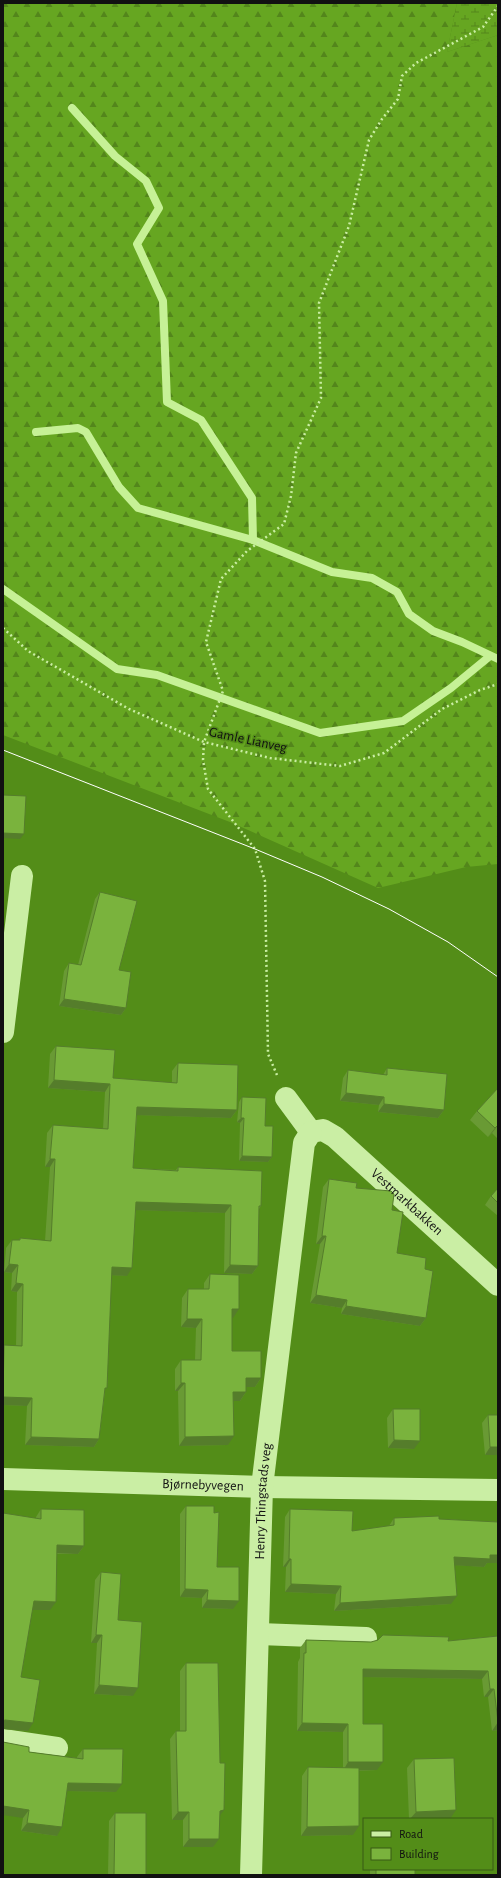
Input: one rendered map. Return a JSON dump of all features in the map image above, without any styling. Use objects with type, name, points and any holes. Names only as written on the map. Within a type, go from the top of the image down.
[{"type":"street","points":[[3,1032],[22,876]]},
{"type":"street","points":[[286,1098],[311,1132]]},
{"type":"street","name":"Vestmarkbakken","points":[[311,1132],[323,1130],[335,1137],[498,1285]]},
{"type":"street","name":"Henry Thingstads veg","points":[[251,1875],[262,1487],[304,1143],[311,1132]]},
{"type":"street","name":"Bjørnebyvegen","points":[[3,1479],[262,1487],[498,1490]]},
{"type":"street","points":[[258,1634],[366,1638]]},
{"type":"street","points":[[3,1740],[56,1748]]},
{"type":"path","points":[[286,1098],[268,1054],[264,881],[255,849],[208,789],[203,760],[204,742],[223,691],[206,642],[221,579],[247,551],[284,524],[291,496],[296,453],[321,398],[319,303],[349,226],[369,140],[382,118],[398,99],[402,76],[416,63],[483,27],[498,6]]},
{"type":"path","name":"Gamle Lianveg","points":[[3,628],[28,651],[129,709],[204,742],[270,758],[340,766],[384,753],[442,709],[480,690],[498,684]]},
{"type":"green space","points":[[3,3],[457,3],[447,52],[498,35],[498,864],[466,867],[378,888],[230,822],[3,735]]},
{"type":"green space","points":[[457,3],[498,3],[498,35],[447,52]]},
{"type":"building","points":[[3,795],[26,796],[24,834],[3,833]]},
{"type":"building","points":[[100,892],[137,901],[119,970],[131,972],[126,1008],[64,999],[69,963],[81,965]]},
{"type":"building","points":[[56,1046],[115,1050],[113,1078],[177,1083],[178,1063],[238,1065],[237,1110],[137,1107],[133,1168],[178,1171],[178,1167],[262,1171],[261,1206],[259,1206],[258,1266],[230,1265],[231,1205],[136,1202],[132,1268],[112,1267],[107,1388],[105,1388],[99,1439],[31,1437],[32,1398],[3,1397],[4,1345],[22,1346],[23,1284],[16,1283],[18,1265],[9,1264],[12,1240],[20,1240],[20,1238],[51,1241],[55,1159],[50,1159],[53,1125],[108,1129],[110,1084],[54,1080]]},
{"type":"building","points":[[387,1068],[447,1074],[444,1110],[384,1104],[384,1097],[346,1093],[348,1070],[387,1075]]},
{"type":"building","points":[[498,1088],[498,1125],[495,1128],[477,1111]]},
{"type":"building","points":[[242,1097],[266,1098],[265,1126],[273,1126],[272,1157],[242,1156],[244,1118],[241,1118]]},
{"type":"building","points":[[329,1179],[357,1183],[356,1188],[391,1191],[394,1194],[392,1210],[403,1212],[397,1253],[426,1258],[425,1269],[433,1271],[426,1318],[346,1306],[347,1300],[316,1295],[326,1236],[322,1236]]},
{"type":"building","points":[[498,1188],[498,1203],[491,1196]]},
{"type":"building","points":[[210,1274],[239,1275],[239,1309],[232,1309],[232,1351],[261,1351],[261,1378],[246,1378],[246,1392],[233,1392],[234,1436],[185,1437],[185,1383],[181,1383],[181,1360],[201,1360],[202,1319],[187,1319],[188,1289],[209,1289]]},
{"type":"building","points":[[393,1409],[420,1409],[420,1441],[394,1440]]},
{"type":"building","points":[[488,1415],[498,1415],[498,1447],[490,1447]]},
{"type":"building","points":[[186,1506],[214,1506],[214,1513],[219,1512],[217,1567],[239,1567],[239,1601],[207,1600],[208,1590],[185,1589]]},
{"type":"building","points":[[41,1509],[84,1510],[84,1546],[57,1545],[56,1602],[34,1601],[21,1677],[40,1680],[33,1723],[3,1721],[3,1513],[41,1519]]},
{"type":"building","points":[[290,1509],[353,1511],[352,1531],[394,1525],[394,1518],[439,1516],[439,1519],[498,1522],[498,1555],[490,1555],[490,1559],[454,1557],[457,1596],[340,1603],[341,1586],[291,1584],[291,1559],[289,1559]]},
{"type":"building","points":[[101,1572],[121,1574],[118,1620],[142,1622],[138,1688],[99,1685],[102,1635],[96,1635]]},
{"type":"building","points":[[383,1635],[449,1637],[448,1641],[498,1636],[498,1722],[494,1689],[490,1689],[488,1671],[363,1669],[363,1724],[383,1724],[383,1762],[348,1762],[348,1724],[302,1723],[304,1653],[306,1653],[306,1640],[371,1642],[378,1640]]},
{"type":"building","points":[[186,1663],[218,1663],[220,1763],[225,1763],[224,1810],[220,1811],[219,1839],[189,1839],[189,1812],[178,1812],[176,1731],[186,1731]]},
{"type":"building","points":[[3,1742],[29,1747],[29,1752],[83,1759],[83,1749],[123,1749],[122,1784],[68,1783],[62,1827],[27,1823],[29,1810],[3,1806]]},
{"type":"building","points":[[454,1758],[456,1810],[416,1812],[414,1759]]},
{"type":"building","points":[[308,1767],[359,1768],[359,1826],[307,1827]]},
{"type":"building","points":[[115,1813],[146,1813],[146,1875],[114,1875]]},
{"type":"building","points":[[376,1870],[415,1870],[415,1875],[376,1875]]},
{"type":"waterway","points":[[72,108],[115,156],[146,181],[159,208],[137,244],[163,301],[167,402],[201,420],[252,498],[253,540],[332,572],[372,578],[397,592],[409,614],[433,631],[462,642],[498,659]]},
{"type":"waterway","points":[[36,432],[78,428],[86,432],[119,487],[138,508],[253,540]]},
{"type":"waterway","points":[[3,589],[117,669],[157,675],[320,733],[403,721],[451,688],[490,656]]},
{"type":"tram line","points":[[3,750],[255,849],[322,877],[389,909],[448,942],[498,977]]}]
